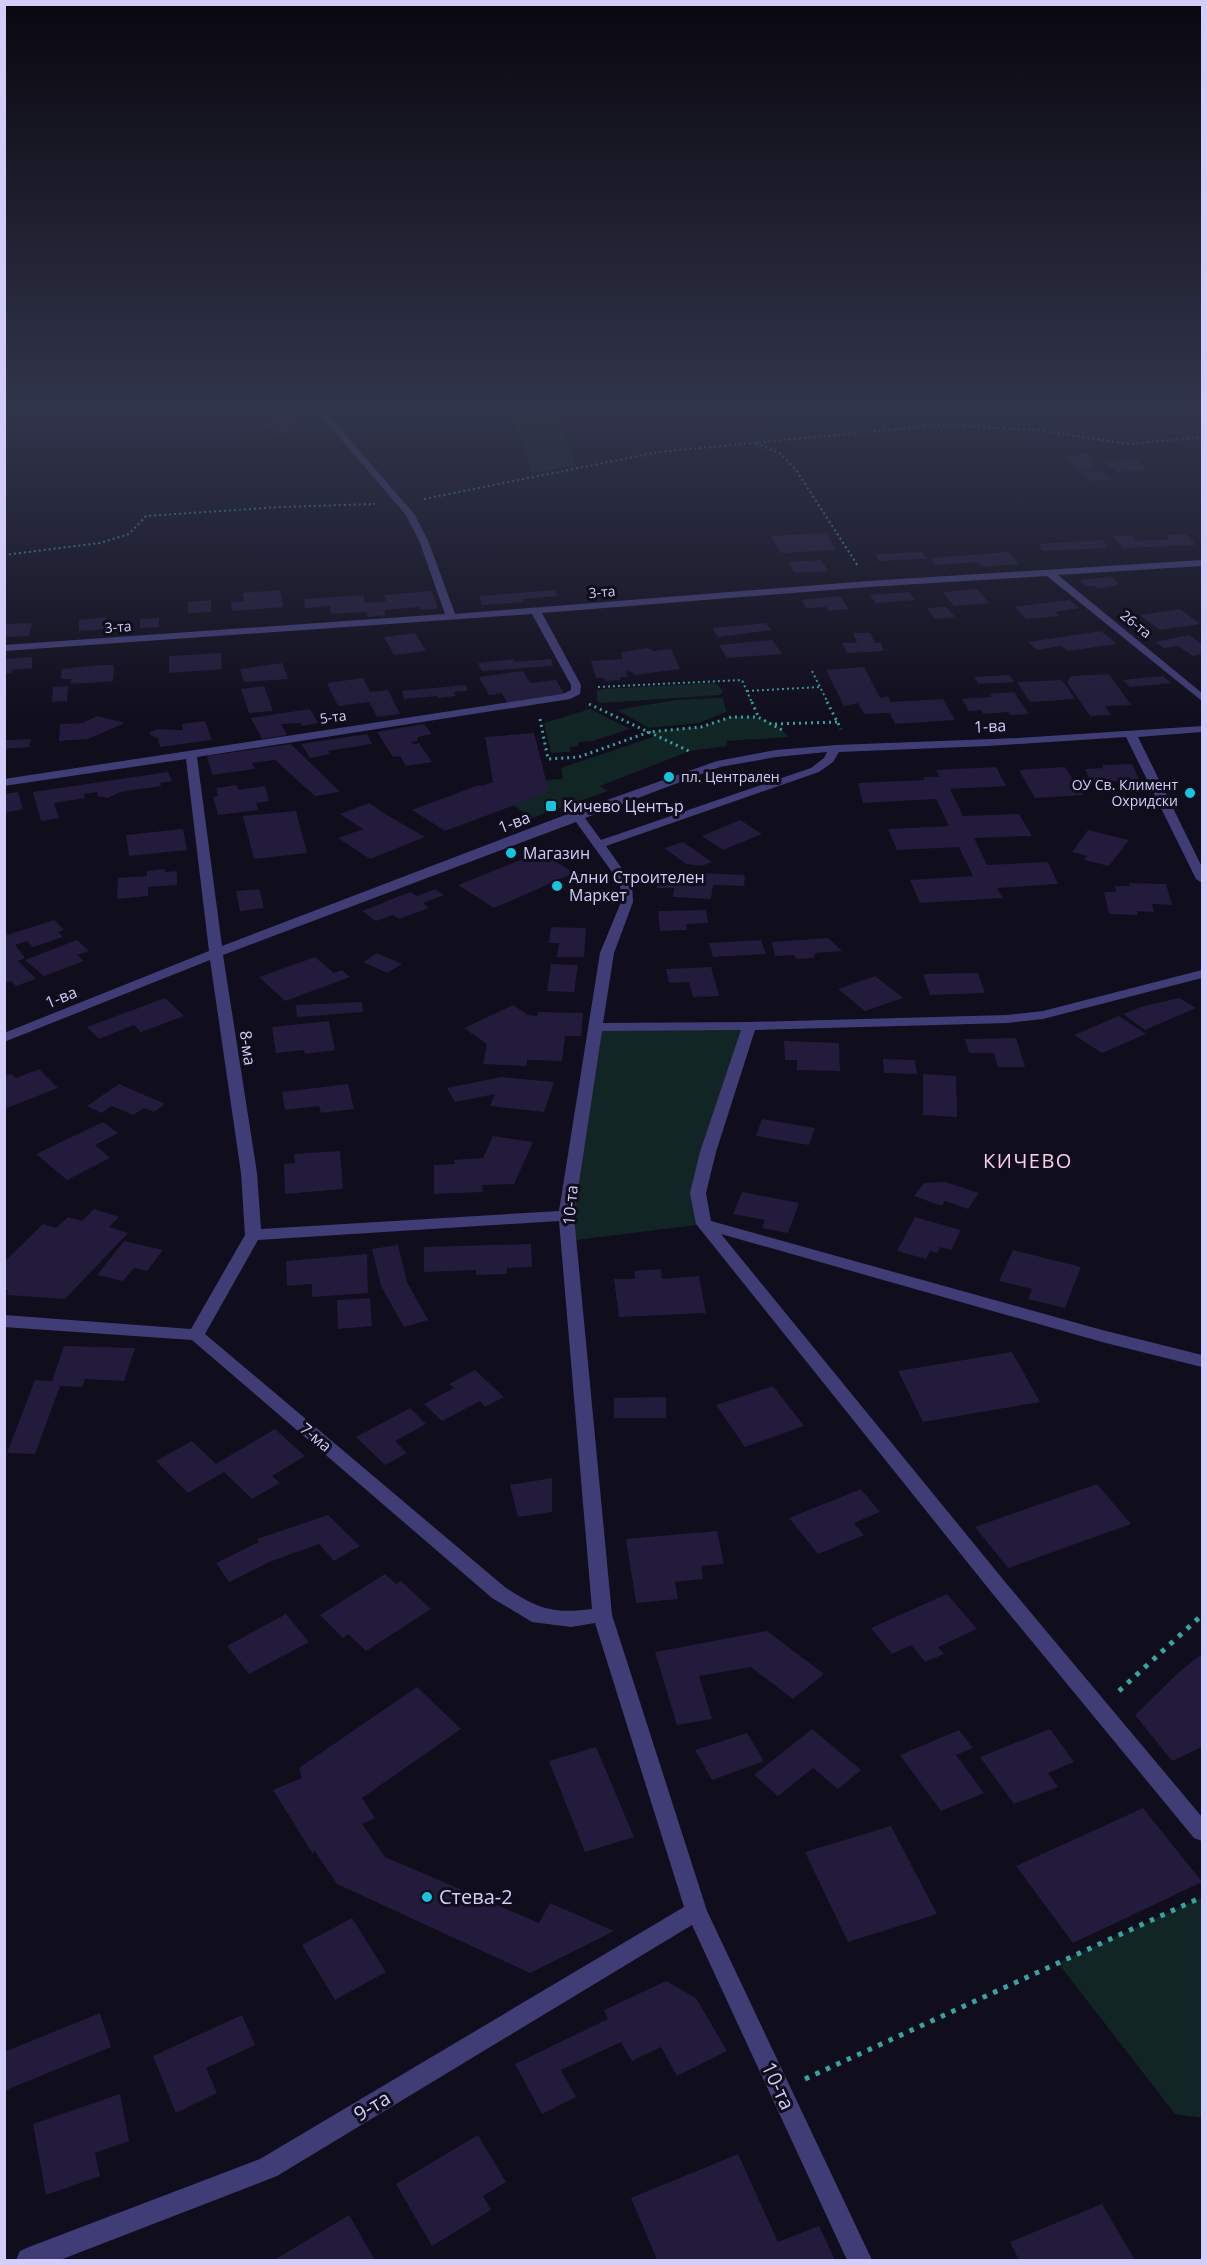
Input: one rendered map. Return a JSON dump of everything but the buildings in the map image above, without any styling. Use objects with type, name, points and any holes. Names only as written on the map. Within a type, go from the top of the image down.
[{"type":"street","points":[[410,516],[418,529],[451,618]]},
{"type":"street","name":"3-та","points":[[4,648],[451,618],[868,584],[1203,563]]},
{"type":"street","name":"26-та","points":[[1050,573],[1203,698]]},
{"type":"street","points":[[536,610],[573,692]]},
{"type":"street","name":"5-та","points":[[4,783],[536,702],[573,692]]},
{"type":"street","name":"1-ва","points":[[4,1038],[216,953],[717,764],[752,756],[794,751],[1203,729]]},
{"type":"street","points":[[1130,734],[1203,879]]},
{"type":"street","points":[[598,845],[815,770],[829,760],[835,749]]},
{"type":"street","name":"8-ма","points":[[191,753],[216,953],[249,1173],[253,1236]]},
{"type":"street","name":"10-та","points":[[577,815],[626,883],[627,902],[607,953],[566,1215],[602,1616],[696,1911],[860,2260]]},
{"type":"street","points":[[596,1027],[749,1026],[1008,1019],[1043,1015],[1203,974]]},
{"type":"street","points":[[1203,979],[1200,984],[1203,987]]},
{"type":"street","points":[[749,1026],[708,1152],[698,1193],[704,1224],[999,1588],[1203,1832]]},
{"type":"street","points":[[4,1321],[196,1335],[253,1236],[566,1215]]},
{"type":"street","points":[[704,1224],[1102,1336],[1203,1361]]},
{"type":"street","name":"7-ма","points":[[196,1335],[499,1593],[532,1614],[571,1619],[602,1616]]},
{"type":"street","name":"9-та","points":[[28,2260],[268,2168],[696,1911]]},
{"type":"path","points":[[4,555],[100,543],[129,534],[149,516]]},
{"type":"path","points":[[825,516],[868,584]]},
{"type":"path","points":[[812,671],[851,748]]},
{"type":"path","points":[[573,692],[742,680],[758,717]]},
{"type":"path","points":[[747,691],[820,687]]},
{"type":"path","points":[[573,692],[717,764]]},
{"type":"path","points":[[536,702],[549,759],[579,757],[649,732],[701,727],[731,717],[758,717],[773,724],[782,729],[794,751]]},
{"type":"path","points":[[773,724],[837,722]]},
{"type":"path","points":[[1100,1708],[1203,1615]]},
{"type":"path","points":[[780,2090],[1203,1897]]},
{"type":"green space","points":[[712,683],[718,685],[723,692],[719,695],[600,703],[597,700],[597,691],[605,689]]},
{"type":"green space","points":[[723,698],[726,712],[698,723],[649,728],[617,710],[676,700]]},
{"type":"green space","points":[[590,709],[630,729],[592,741],[579,742],[578,746],[570,747],[570,752],[551,753],[544,723]]},
{"type":"green space","points":[[731,717],[755,718],[770,722],[783,730],[788,737],[726,741],[727,746],[690,751],[600,786],[608,791],[532,818],[513,805],[549,792],[545,780],[563,779],[561,768],[656,736],[649,732],[701,727]]},
{"type":"green space","points":[[749,1026],[708,1152],[704,1224],[568,1241],[596,1027]]},
{"type":"green space","points":[[1202,1897],[1202,2118],[1175,2114],[1058,1963]]},
{"type":"place","name":"пл. Централен","points":[[669,777]]},
{"type":"place","name":"ОУ Св. Климент Охридски","points":[[1190,793]]},
{"type":"place","name":"Кичево Център","points":[[551,806]]},
{"type":"place","name":"Магазин","points":[[511,853]]},
{"type":"place","name":"Ални Строителен Маркет","points":[[557,886]]},
{"type":"place","name":"Стева-2","points":[[427,1897]]},
{"type":"district","name":"КИЧЕВО","points":[[1028,1161]]}]
